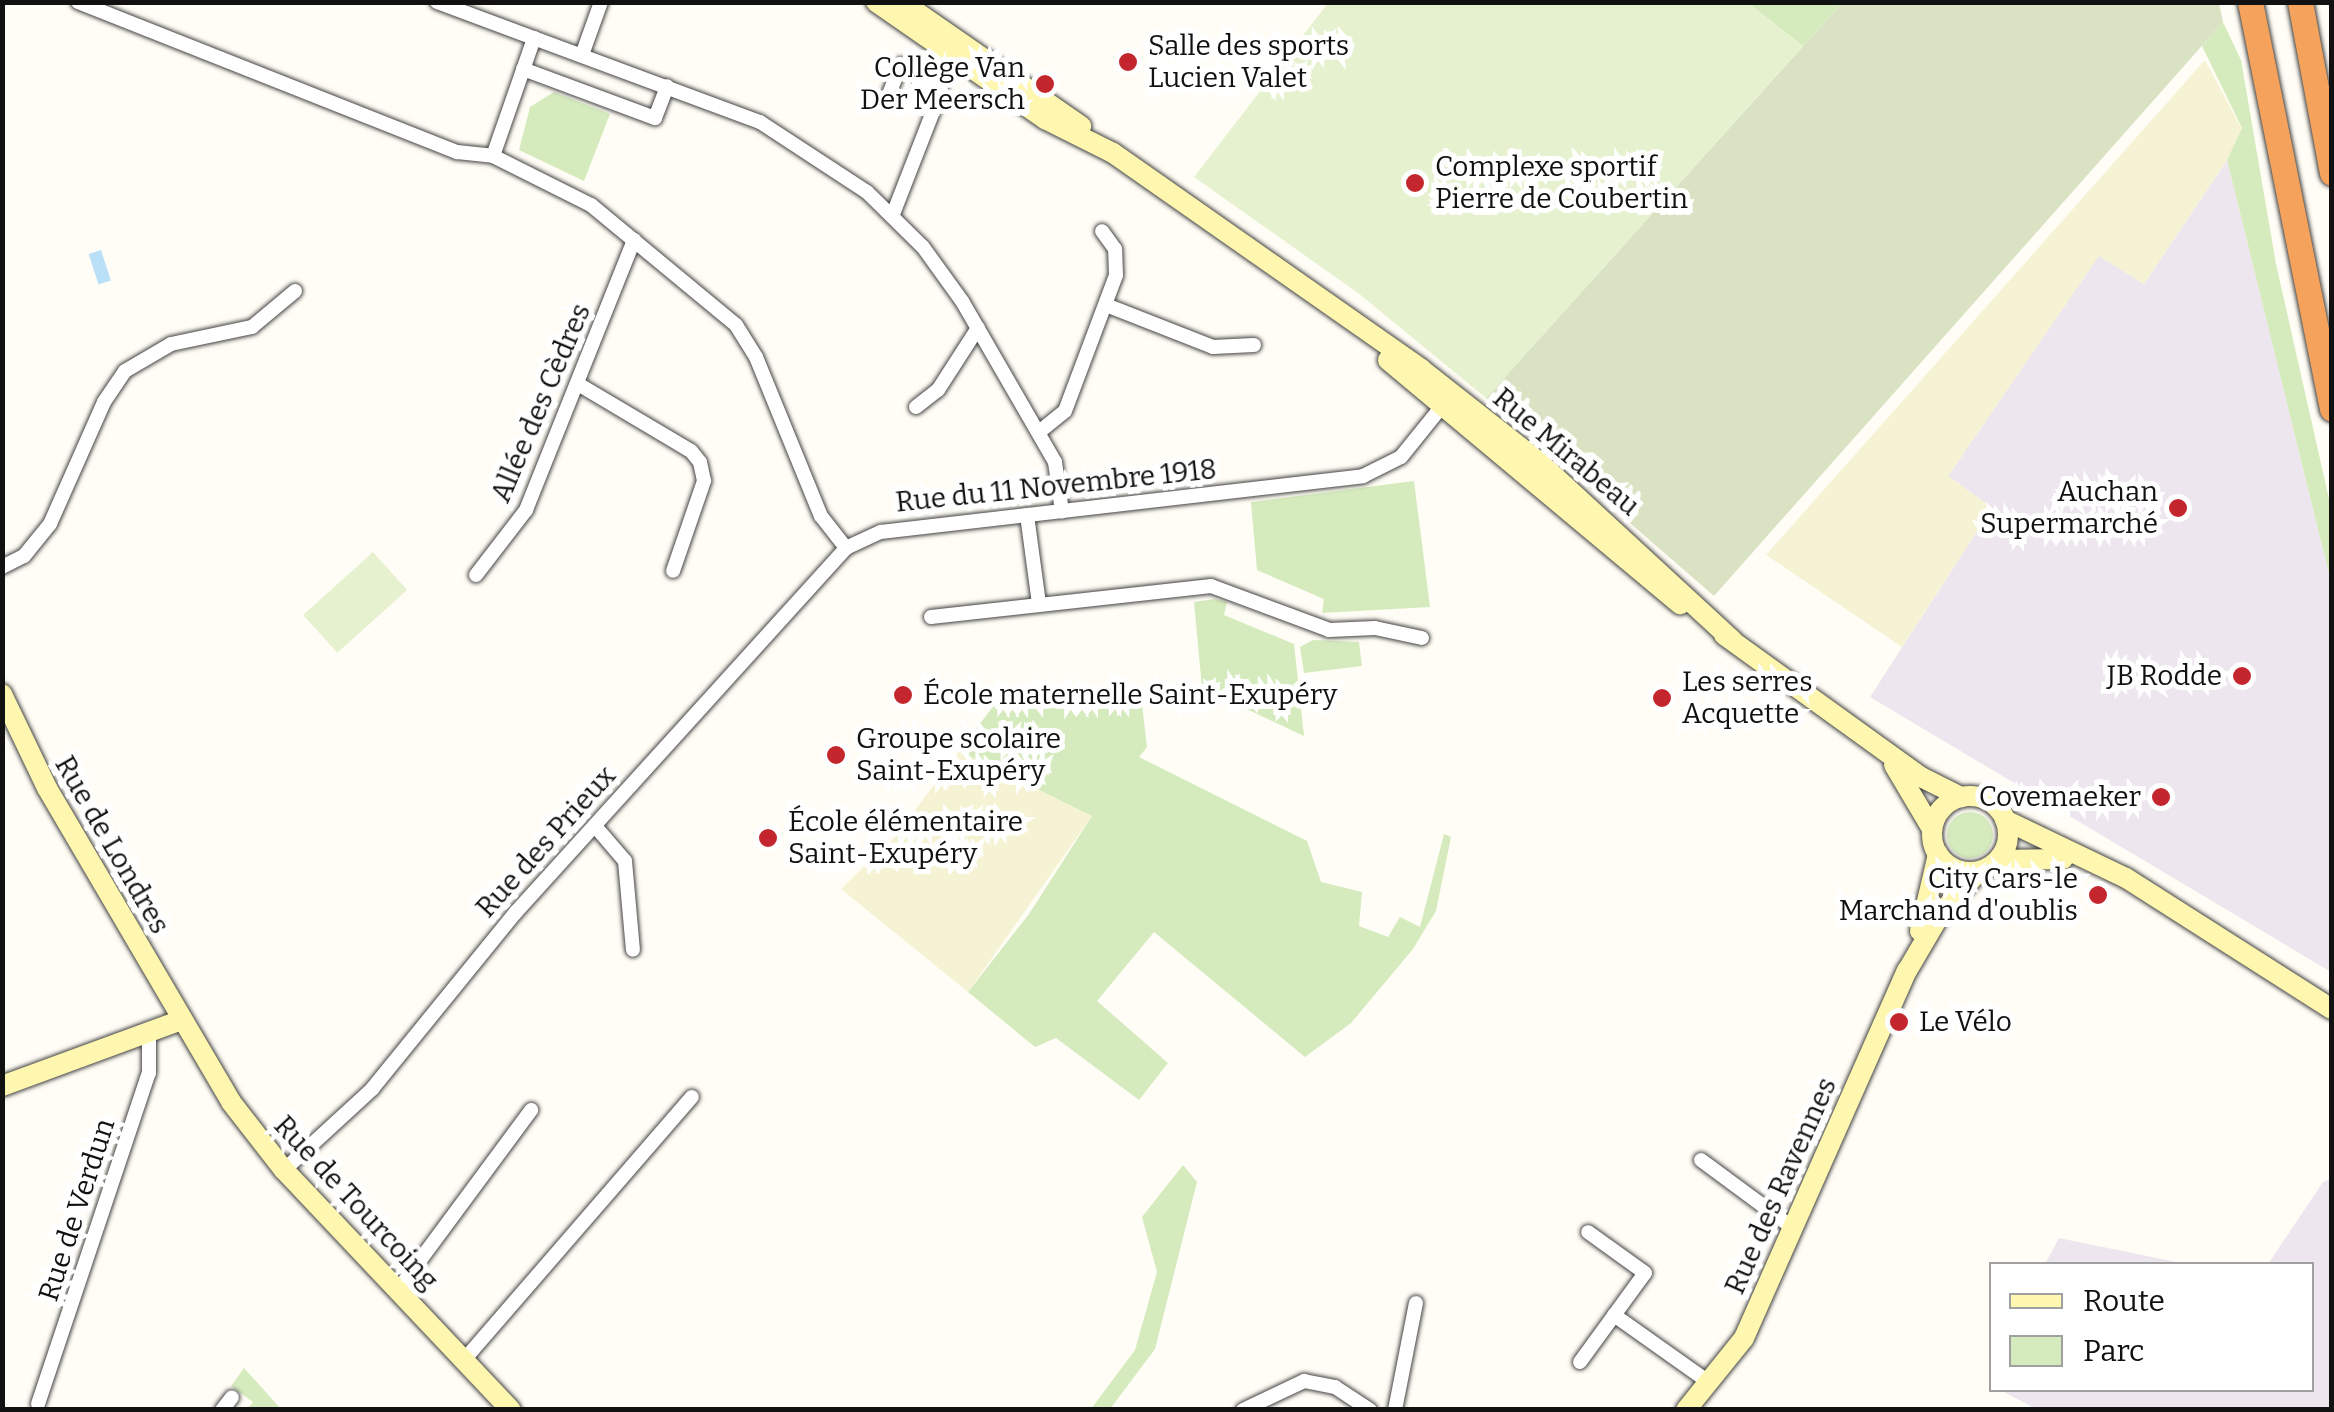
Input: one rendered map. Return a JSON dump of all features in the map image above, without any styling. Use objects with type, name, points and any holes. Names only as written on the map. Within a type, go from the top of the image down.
[{"type":"highway","points":[[2250,2],[2332,409]]},
{"type":"highway","points":[[2300,2],[2332,173]]},
{"type":"main road","name":"Rue Mirabeau","points":[[902,2],[1350,324],[1610,524],[1733,640],[1877,744],[1961,798]]},
{"type":"main road","name":"Rue Mirabeau","points":[[876,3],[1045,119],[1113,153]]},
{"type":"main road","name":"Rue de Londres","points":[[2,694],[47,788],[181,1020]]},
{"type":"main road","name":"Rue Mirabeau","points":[[1877,744],[1932,829]]},
{"type":"main road","points":[[2085,859],[1998,860],[1978,872],[1955,869],[1938,854],[1932,829],[1942,809],[1961,798],[1988,800],[2006,820],[2126,878],[2332,1008]]},
{"type":"main road","points":[[1998,860],[2008,841],[2006,820]]},
{"type":"main road","name":"Rue des Ravennes","points":[[1686,1410],[1744,1338],[1906,971],[1934,888],[1938,854]]},
{"type":"main road","name":"Rue des Ravennes","points":[[1906,971],[1941,913],[1978,872]]},
{"type":"main road","points":[[2,1086],[181,1020]]},
{"type":"main road","name":"Rue de Tourcoing","points":[[181,1020],[217,1081],[284,1170],[507,1408]]},
{"type":"street","points":[[78,2],[439,145],[493,156],[577,196],[720,310],[747,340],[821,516],[846,548]]},
{"type":"street","points":[[437,2],[667,86],[788,137],[893,214],[978,328],[1039,432],[1058,470],[1062,512]]},
{"type":"street","points":[[582,54],[601,2]]},
{"type":"street","points":[[493,156],[534,38]]},
{"type":"street","points":[[888,99],[902,65],[941,92],[893,214]]},
{"type":"street","points":[[524,69],[655,118],[667,86]]},
{"type":"street","points":[[1039,432],[1065,410],[1106,306],[1118,259],[1102,230]]},
{"type":"street","name":"Allée des Cèdres","points":[[476,576],[526,510],[634,240]]},
{"type":"street","points":[[2,567],[24,556],[50,524],[104,402],[125,371],[171,344],[252,327],[296,291]]},
{"type":"street","points":[[1106,306],[1214,347],[1254,344]]},
{"type":"street","points":[[916,408],[938,390],[978,328]]},
{"type":"street","points":[[578,384],[691,451],[700,462],[704,481],[674,571]]},
{"type":"street","name":"Rue du 11 Novembre 1918","points":[[846,548],[881,532],[1363,476],[1401,458],[1448,399]]},
{"type":"street","points":[[1027,515],[1039,604]]},
{"type":"street","name":"Rue des Prieux","points":[[284,1170],[372,1089],[487,945],[846,548]]},
{"type":"street","points":[[931,617],[1200,586],[1243,595],[1321,628],[1422,638]]},
{"type":"street","points":[[595,826],[625,861],[633,950]]},
{"type":"street","name":"Rue de Verdun","points":[[38,1404],[149,1073],[149,1030]]},
{"type":"street","points":[[464,1360],[517,1307],[692,1098]]},
{"type":"street","points":[[398,1290],[532,1110]]},
{"type":"street","points":[[1702,1160],[1792,1228]]},
{"type":"street","points":[[1580,1362],[1644,1272],[1588,1232]]},
{"type":"street","points":[[1395,1410],[1416,1303]]},
{"type":"street","points":[[1614,1315],[1710,1384]]},
{"type":"street","points":[[1243,1410],[1304,1381],[1335,1387],[1370,1410]]},
{"type":"shaded area","points":[[2205,60],[2242,129],[2227,160],[2144,284],[2099,256],[1948,476],[1992,508],[1902,647],[1766,555]]},
{"type":"shaded area","points":[[2227,160],[2331,582],[2331,972],[1870,697],[1992,508],[1948,476],[2099,255],[2144,284]]},
{"type":"shaded area","points":[[959,751],[1092,816],[968,992],[841,889],[896,836]]},
{"type":"shaded area","points":[[2331,1179],[2331,1409],[2036,1409],[2004,1392],[2314,1392],[2314,1262],[2269,1262],[2323,1182]]},
{"type":"shaded area","points":[[2059,1238],[2176,1262],[2046,1262]]},
{"type":"green space","points":[[1328,3],[1748,3],[1803,46],[1486,398],[1358,293],[1194,177]]},
{"type":"green space","points":[[1748,3],[1842,3],[1803,46]]},
{"type":"green space","points":[[1842,3],[2219,3],[2223,22],[1714,596],[1486,398]]},
{"type":"green space","points":[[2223,22],[2241,60],[2276,264],[2331,508],[2331,582],[2227,160],[2242,128],[2202,46]]},
{"type":"green space","points":[[554,92],[610,114],[584,181],[519,150],[530,107]]},
{"type":"green space","points":[[1414,481],[1430,607],[1322,613],[1324,599],[1257,570],[1251,502]]},
{"type":"green space","points":[[373,552],[407,590],[337,653],[303,615]]},
{"type":"green space","points":[[1194,602],[1227,602],[1224,615],[1294,644],[1304,736],[1202,688]]},
{"type":"green space","points":[[1313,640],[1359,642],[1362,666],[1304,673],[1300,647]]},
{"type":"green space","points":[[1140,687],[1147,747],[1139,757],[1307,841],[1321,882],[1362,892],[1359,926],[1388,937],[1400,917],[1420,927],[1444,834],[1451,837],[1436,911],[1413,949],[1351,1023],[1305,1057],[1154,932],[1097,1001],[1168,1063],[1139,1100],[1056,1038],[1035,1047],[968,992],[1029,914],[1092,816],[959,751],[1002,695]]},
{"type":"green space","points":[[1970,812],[1986,819],[1993,835],[1986,851],[1970,858],[1954,851],[1947,835],[1954,819]]},
{"type":"green space","points":[[1183,1165],[1197,1182],[1155,1349],[1110,1409],[1091,1409],[1135,1350],[1157,1272],[1142,1217]]},
{"type":"green space","points":[[244,1368],[281,1409],[247,1409],[253,1402],[231,1386]]},
{"type":"water","points":[[101,250],[111,280],[99,284],[89,254]]},
{"type":"place","name":"Salle des sports Lucien Valet","points":[[1128,62]]},
{"type":"place","name":"Collège Van Der Meersch","points":[[1045,84]]},
{"type":"place","name":"Complexe sportif Pierre de Coubertin","points":[[1415,183]]},
{"type":"place","name":"Auchan Supermarché","points":[[2178,508]]},
{"type":"place","name":"JB Rodde","points":[[2242,676]]},
{"type":"place","name":"École maternelle Saint-Exupéry","points":[[903,695]]},
{"type":"place","name":"Les serres Acquette","points":[[1662,698]]},
{"type":"place","name":"Groupe scolaire Saint-Exupéry","points":[[836,755]]},
{"type":"place","name":"Covemaeker","points":[[2161,797]]},
{"type":"place","name":"École élémentaire Saint-Exupéry","points":[[768,838]]},
{"type":"place","name":"City Cars-le Marchand d'oublis","points":[[2098,895]]},
{"type":"place","name":"Le Vélo","points":[[1899,1022]]}]
